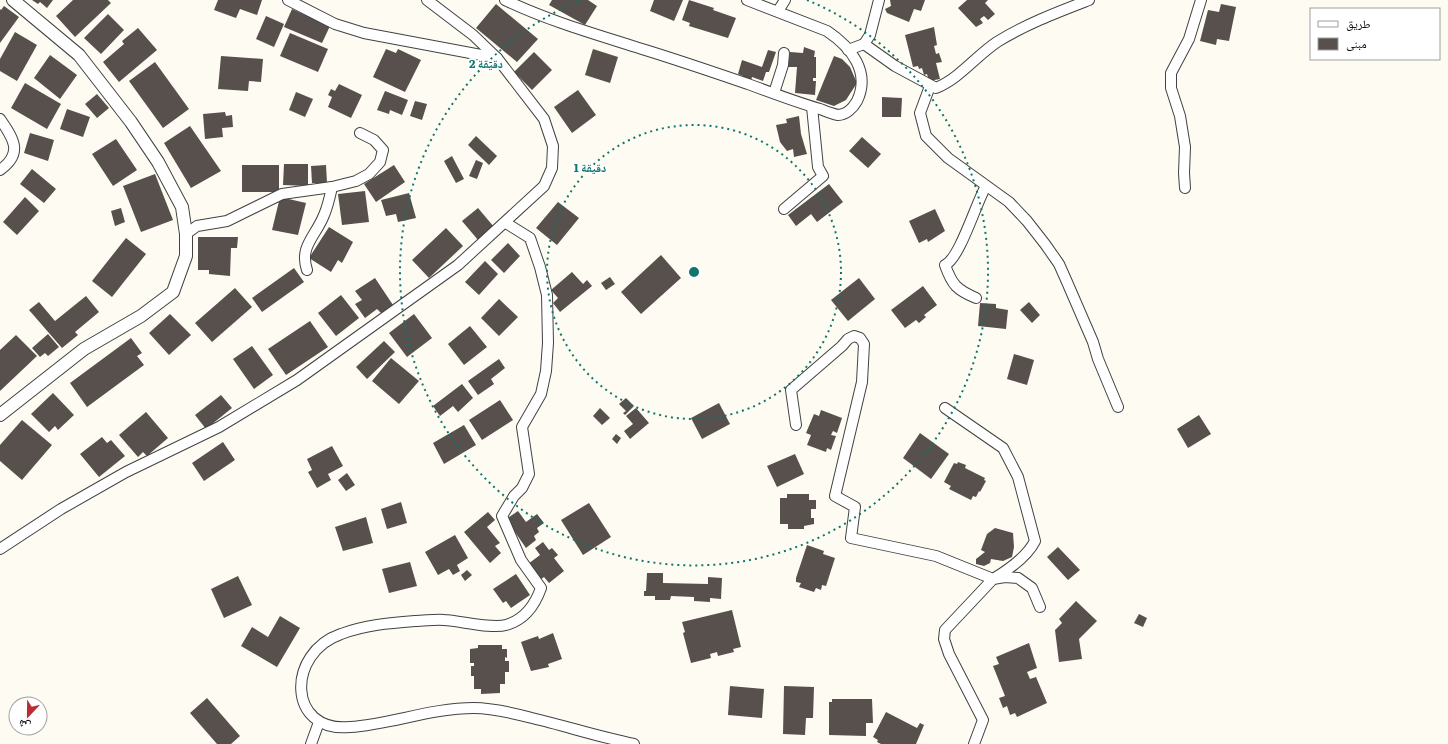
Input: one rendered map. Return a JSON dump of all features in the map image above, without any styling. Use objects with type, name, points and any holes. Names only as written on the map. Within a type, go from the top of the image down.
[{"type":"street","points":[[0,415],[84,349],[141,316],[173,292],[186,256],[186,234],[182,207],[158,162],[131,122],[78,55],[13,0]]},
{"type":"street","points":[[288,0],[335,24],[364,34],[497,58]]},
{"type":"street","points":[[0,549],[61,509],[126,472],[219,427],[297,380],[458,265],[506,223],[544,186],[552,168],[553,146],[544,119],[497,58],[473,35],[427,0]]},
{"type":"street","points":[[505,0],[532,13],[671,58],[838,115],[848,112],[856,103],[861,91],[863,80],[860,67],[838,38],[827,32],[747,0]]},
{"type":"street","points":[[522,0],[532,13]]},
{"type":"street","points":[[778,12],[785,0]]},
{"type":"street","points":[[848,50],[864,44],[870,35],[879,0]]},
{"type":"street","points":[[864,44],[895,66],[936,88],[946,84],[996,43],[1025,26],[1089,0]]},
{"type":"street","points":[[1185,188],[1185,147],[1180,116],[1171,88],[1171,73],[1189,39],[1200,0]]},
{"type":"street","points":[[774,94],[783,65],[784,53]]},
{"type":"street","points":[[930,86],[920,113],[926,136],[948,158],[1009,202],[1028,221],[1059,264],[1093,342],[1098,359],[1118,407]]},
{"type":"street","points":[[784,208],[823,176],[818,167],[812,125],[812,106]]},
{"type":"street","points":[[0,119],[14,139],[15,148],[13,157],[8,164],[0,170]]},
{"type":"street","points":[[186,234],[198,226],[227,221],[282,194],[356,182],[369,174],[380,162],[383,150],[374,140],[360,134]]},
{"type":"street","points":[[976,298],[962,292],[955,286],[945,265],[950,263],[957,254],[978,199],[986,186]]},
{"type":"street","points":[[307,270],[304,260],[305,249],[324,216],[332,187]]},
{"type":"street","points":[[506,223],[530,238],[540,267],[547,295],[548,343],[546,371],[541,394],[522,427],[529,474],[522,488],[514,496],[502,516],[521,560],[541,588],[536,602],[520,618],[505,626],[443,620],[380,623],[338,634],[318,648],[306,662],[300,679],[306,707],[319,722],[336,728],[353,727],[448,709],[476,708],[505,711],[634,744]]},
{"type":"street","points":[[796,425],[791,390],[842,346],[848,339],[854,336],[860,338],[864,344],[862,382],[835,496],[855,507],[851,538],[936,556],[992,579],[1005,577],[1018,578],[1032,588],[1040,606]]},
{"type":"street","points":[[945,408],[1003,448],[1020,484],[1036,541],[1031,550],[1003,573],[992,579],[945,630],[944,639],[956,667],[983,720],[974,744]]},
{"type":"street","points":[[311,744],[319,722]]},
{"type":"building","points":[[32,0],[53,0],[47,8],[40,2],[38,4]]},
{"type":"building","points":[[73,0],[108,0],[111,3],[75,37],[56,16]]},
{"type":"building","points":[[218,0],[262,0],[257,15],[240,9],[236,18],[214,10]]},
{"type":"building","points":[[552,0],[588,0],[597,6],[585,25],[549,5]]},
{"type":"building","points":[[654,0],[683,0],[674,21],[650,11]]},
{"type":"building","points":[[689,0],[714,8],[713,10],[736,18],[728,38],[689,26],[690,23],[682,20]]},
{"type":"building","points":[[890,0],[925,0],[921,11],[914,9],[909,22],[887,13],[885,9],[891,6]]},
{"type":"building","points":[[967,0],[988,0],[985,3],[995,14],[988,20],[984,16],[980,19],[983,23],[976,27],[958,8]]},
{"type":"building","points":[[496,4],[538,39],[517,62],[476,28]]},
{"type":"building","points":[[1221,4],[1236,7],[1229,41],[1217,39],[1216,45],[1200,41],[1208,10],[1219,12]]},
{"type":"building","points":[[4,6],[19,17],[0,43],[0,9],[1,10]]},
{"type":"building","points":[[292,9],[330,26],[322,43],[284,27]]},
{"type":"building","points":[[108,14],[124,30],[101,54],[84,38]]},
{"type":"building","points":[[266,16],[284,24],[274,47],[256,39]]},
{"type":"building","points":[[934,27],[937,45],[934,46],[936,54],[939,53],[942,62],[936,63],[940,79],[929,81],[927,74],[924,75],[922,68],[919,69],[918,66],[913,67],[905,35]]},
{"type":"building","points":[[138,28],[157,50],[119,82],[103,62],[124,44],[122,41]]},
{"type":"building","points":[[15,32],[37,45],[17,81],[0,71],[0,59]]},
{"type":"building","points":[[290,33],[328,49],[318,72],[280,56]]},
{"type":"building","points":[[804,47],[815,51],[814,57],[816,57],[816,78],[813,78],[813,81],[816,81],[815,95],[795,93],[797,67],[788,67],[790,52],[803,53]]},
{"type":"building","points":[[386,49],[396,53],[398,49],[421,60],[405,92],[373,77]]},
{"type":"building","points":[[593,49],[618,57],[610,83],[585,75]]},
{"type":"building","points":[[768,50],[776,52],[769,72],[766,72],[763,81],[752,77],[751,81],[742,78],[743,76],[738,74],[742,60],[762,67]]},
{"type":"building","points":[[534,52],[552,70],[532,90],[514,72]]},
{"type":"building","points":[[50,55],[77,75],[60,99],[34,78]]},
{"type":"building","points":[[221,56],[263,59],[261,82],[249,81],[248,91],[218,89]]},
{"type":"building","points":[[834,56],[842,59],[850,67],[857,83],[846,100],[834,106],[816,100]]},
{"type":"building","points":[[155,62],[189,109],[163,128],[129,81]]},
{"type":"building","points":[[25,83],[61,104],[47,129],[11,108]]},
{"type":"building","points":[[339,84],[362,95],[351,118],[328,107],[332,97],[328,95],[331,89],[335,91]]},
{"type":"building","points":[[578,90],[596,115],[572,133],[554,107]]},
{"type":"building","points":[[385,91],[408,100],[402,115],[390,110],[389,114],[377,110]]},
{"type":"building","points":[[296,92],[313,99],[305,117],[289,110]]},
{"type":"building","points":[[97,94],[109,108],[97,118],[85,104]]},
{"type":"building","points":[[882,97],[902,98],[901,117],[882,117]]},
{"type":"building","points":[[415,101],[427,104],[422,120],[410,116]]},
{"type":"building","points":[[67,109],[90,117],[83,137],[60,129]]},
{"type":"building","points":[[225,112],[226,116],[232,115],[233,127],[222,128],[223,137],[205,139],[203,114]]},
{"type":"building","points":[[799,116],[801,134],[807,154],[794,157],[793,149],[787,151],[780,142],[776,125],[787,123],[786,119]]},
{"type":"building","points":[[190,126],[221,171],[191,188],[164,143]]},
{"type":"building","points":[[30,133],[54,140],[48,161],[24,153]]},
{"type":"building","points":[[476,136],[497,156],[489,165],[468,145]]},
{"type":"building","points":[[862,137],[881,154],[868,168],[849,151]]},
{"type":"building","points":[[116,139],[137,170],[113,186],[92,154]]},
{"type":"building","points":[[452,156],[464,179],[456,183],[444,161]]},
{"type":"building","points":[[476,160],[483,163],[477,179],[469,176]]},
{"type":"building","points":[[284,164],[308,164],[308,186],[283,185]]},
{"type":"building","points":[[242,165],[279,165],[279,192],[242,192]]},
{"type":"building","points":[[326,165],[327,183],[312,183],[311,166]]},
{"type":"building","points":[[394,165],[405,182],[376,202],[364,184]]},
{"type":"building","points":[[32,169],[56,189],[44,203],[20,184]]},
{"type":"building","points":[[155,174],[173,220],[141,232],[123,186]]},
{"type":"building","points":[[829,184],[843,202],[817,222],[811,214],[796,226],[788,215]]},
{"type":"building","points":[[365,191],[369,222],[342,225],[338,194]]},
{"type":"building","points":[[409,193],[416,218],[398,222],[396,214],[386,216],[381,200]]},
{"type":"building","points":[[25,197],[39,211],[17,235],[3,222]]},
{"type":"building","points":[[280,197],[306,203],[298,235],[272,230]]},
{"type":"building","points":[[558,202],[579,218],[557,245],[536,228]]},
{"type":"building","points":[[121,208],[125,222],[115,226],[111,211]]},
{"type":"building","points":[[478,208],[494,227],[478,240],[462,221]]},
{"type":"building","points":[[935,209],[945,231],[928,242],[927,239],[919,243],[909,221]]},
{"type":"building","points":[[329,227],[353,242],[342,263],[338,260],[331,272],[309,258]]},
{"type":"building","points":[[446,228],[463,246],[429,278],[412,260]]},
{"type":"building","points":[[198,237],[238,237],[237,248],[231,248],[230,276],[209,274],[209,270],[198,270]]},
{"type":"building","points":[[126,238],[146,254],[112,297],[92,281]]},
{"type":"building","points":[[508,243],[520,256],[504,273],[491,260]]},
{"type":"building","points":[[661,255],[681,278],[641,314],[621,292]]},
{"type":"building","points":[[485,261],[498,274],[479,295],[465,282]]},
{"type":"building","points":[[294,268],[304,282],[262,312],[252,298]]},
{"type":"building","points":[[572,272],[583,284],[587,280],[592,286],[560,312],[553,303],[558,298],[551,290]]},
{"type":"building","points":[[610,277],[615,284],[606,290],[601,283]]},
{"type":"building","points":[[375,278],[393,305],[381,313],[377,309],[365,318],[355,304],[362,300],[355,291]]},
{"type":"building","points":[[859,278],[875,299],[848,321],[831,300]]},
{"type":"building","points":[[923,286],[937,305],[924,315],[926,317],[919,323],[916,320],[905,328],[891,310]]},
{"type":"building","points":[[235,288],[252,307],[212,342],[195,323]]},
{"type":"building","points":[[341,295],[359,318],[336,336],[318,313]]},
{"type":"building","points":[[86,296],[99,312],[75,332],[78,335],[62,348],[29,310],[39,302],[55,321]]},
{"type":"building","points":[[499,299],[518,317],[499,336],[481,318]]},
{"type":"building","points":[[1029,302],[1040,315],[1032,323],[1020,310]]},
{"type":"building","points":[[980,303],[996,304],[996,308],[1008,310],[1006,329],[978,326]]},
{"type":"building","points":[[170,314],[191,335],[169,355],[149,333]]},
{"type":"building","points":[[414,314],[432,338],[407,357],[389,333]]},
{"type":"building","points":[[310,321],[328,347],[286,375],[268,349]]},
{"type":"building","points":[[470,326],[487,347],[464,365],[448,344]]},
{"type":"building","points":[[48,334],[59,347],[48,356],[45,353],[40,357],[32,348]]},
{"type":"building","points":[[16,335],[37,356],[0,391],[0,350]]},
{"type":"building","points":[[131,338],[142,353],[137,356],[144,365],[87,407],[70,383]]},
{"type":"building","points":[[384,341],[395,352],[367,379],[356,367]]},
{"type":"building","points":[[252,346],[273,375],[254,389],[233,359]]},
{"type":"building","points":[[1014,354],[1034,360],[1027,385],[1007,379]]},
{"type":"building","points":[[391,358],[419,381],[399,404],[372,381]]},
{"type":"building","points":[[499,359],[505,368],[491,379],[494,384],[478,395],[468,381]]},
{"type":"building","points":[[462,384],[473,398],[458,412],[453,406],[440,416],[433,406]]},
{"type":"building","points":[[53,393],[74,415],[58,430],[55,426],[49,432],[31,414]]},
{"type":"building","points":[[221,395],[232,408],[206,429],[195,415]]},
{"type":"building","points":[[626,398],[634,406],[625,415],[623,413],[626,411],[619,404]]},
{"type":"building","points":[[500,400],[513,420],[482,440],[469,420]]},
{"type":"building","points":[[719,403],[730,424],[702,439],[691,418]]},
{"type":"building","points":[[600,408],[610,418],[602,425],[593,416]]},
{"type":"building","points":[[636,408],[649,423],[630,439],[624,431],[633,424],[626,416]]},
{"type":"building","points":[[821,410],[842,418],[837,433],[833,431],[831,435],[836,436],[831,450],[827,448],[826,452],[807,445],[811,435],[806,433],[814,414],[819,416]]},
{"type":"building","points":[[146,412],[168,438],[147,456],[143,452],[138,457],[119,435]]},
{"type":"building","points":[[1199,415],[1211,434],[1188,448],[1177,429]]},
{"type":"building","points":[[22,420],[52,445],[22,480],[0,461],[0,445]]},
{"type":"building","points":[[464,425],[476,445],[444,464],[433,443]]},
{"type":"building","points":[[920,433],[949,454],[931,479],[903,458]]},
{"type":"building","points":[[616,434],[621,438],[617,444],[612,439]]},
{"type":"building","points":[[102,437],[107,443],[111,440],[125,456],[99,477],[80,454]]},
{"type":"building","points":[[223,442],[235,460],[204,481],[192,463]]},
{"type":"building","points":[[332,446],[343,466],[328,474],[331,480],[317,488],[308,472],[312,470],[307,459]]},
{"type":"building","points":[[795,454],[804,474],[777,487],[767,466]]},
{"type":"building","points":[[958,462],[966,465],[965,468],[985,478],[984,480],[986,481],[980,492],[979,491],[976,497],[973,496],[971,500],[949,489],[951,486],[944,482],[954,463],[957,464]]},
{"type":"building","points":[[347,473],[355,485],[346,491],[338,480]]},
{"type":"building","points":[[787,494],[809,494],[809,500],[816,500],[816,509],[811,509],[811,518],[814,518],[814,524],[804,526],[804,529],[788,529],[788,524],[780,524],[780,498],[787,498]]},
{"type":"building","points":[[401,502],[407,523],[387,529],[381,509]]},
{"type":"building","points":[[589,503],[611,537],[583,555],[561,520]]},
{"type":"building","points":[[518,511],[526,522],[537,514],[544,523],[537,528],[539,532],[534,536],[536,540],[526,548],[506,519]]},
{"type":"building","points":[[488,512],[495,520],[487,527],[500,543],[495,546],[501,553],[490,563],[464,532]]},
{"type":"building","points":[[366,517],[373,543],[343,551],[335,527]]},
{"type":"building","points":[[995,528],[1013,533],[1014,547],[1012,557],[1003,561],[991,559],[990,563],[984,566],[976,564],[976,559],[985,552],[981,550],[987,534]]},
{"type":"building","points":[[455,535],[468,558],[457,565],[460,571],[453,575],[449,569],[438,575],[425,552]]},
{"type":"building","points":[[543,542],[549,550],[552,548],[558,555],[554,558],[564,571],[549,583],[544,577],[540,580],[528,564],[540,555],[535,548]]},
{"type":"building","points":[[807,545],[824,551],[823,554],[835,558],[826,586],[822,585],[821,590],[816,588],[814,592],[799,587],[801,583],[796,582]]},
{"type":"building","points":[[1058,547],[1080,570],[1068,580],[1047,557]]},
{"type":"building","points":[[410,562],[417,586],[389,593],[382,569]]},
{"type":"building","points":[[467,570],[472,575],[465,581],[461,575]]},
{"type":"building","points":[[647,573],[663,573],[663,583],[708,584],[708,577],[722,578],[721,599],[710,598],[710,602],[694,601],[694,597],[671,596],[670,600],[655,600],[655,596],[644,596],[644,591],[646,591]]},
{"type":"building","points":[[516,574],[530,595],[511,608],[506,601],[503,603],[493,589]]},
{"type":"building","points":[[238,576],[252,605],[224,618],[211,589]]},
{"type":"building","points":[[1076,601],[1097,621],[1079,639],[1082,659],[1059,662],[1055,630],[1062,623],[1059,619]]},
{"type":"building","points":[[732,610],[741,647],[733,649],[734,652],[718,656],[717,652],[710,654],[711,658],[691,663],[683,633],[685,632],[682,622]]},
{"type":"building","points":[[1139,614],[1147,618],[1143,627],[1134,623]]},
{"type":"building","points":[[280,616],[300,628],[277,667],[241,646],[252,627],[268,637]]},
{"type":"building","points":[[553,633],[562,659],[548,664],[549,667],[531,671],[521,642],[538,636],[539,639]]},
{"type":"building","points":[[1029,643],[1037,668],[1027,672],[1030,679],[1036,677],[1047,703],[1017,717],[1015,713],[1010,715],[1007,706],[1003,708],[999,698],[1005,696],[993,666],[999,664],[996,657]]},
{"type":"building","points":[[478,645],[502,645],[502,649],[507,649],[507,658],[505,657],[505,661],[509,661],[509,672],[505,672],[505,684],[500,684],[500,693],[481,694],[481,689],[474,689],[474,676],[471,676],[471,666],[474,666],[474,663],[470,663],[470,649],[478,648]]},
{"type":"building","points":[[730,686],[764,689],[762,718],[728,715]]},
{"type":"building","points":[[784,686],[814,687],[813,718],[806,718],[805,735],[783,734]]},
{"type":"building","points":[[207,698],[240,736],[231,744],[217,744],[190,713]]},
{"type":"building","points":[[832,699],[872,699],[873,723],[866,723],[866,736],[829,735],[829,702],[832,702]]},
{"type":"building","points":[[886,712],[917,728],[920,723],[924,725],[916,744],[881,744],[877,742],[878,740],[873,737]]}]
